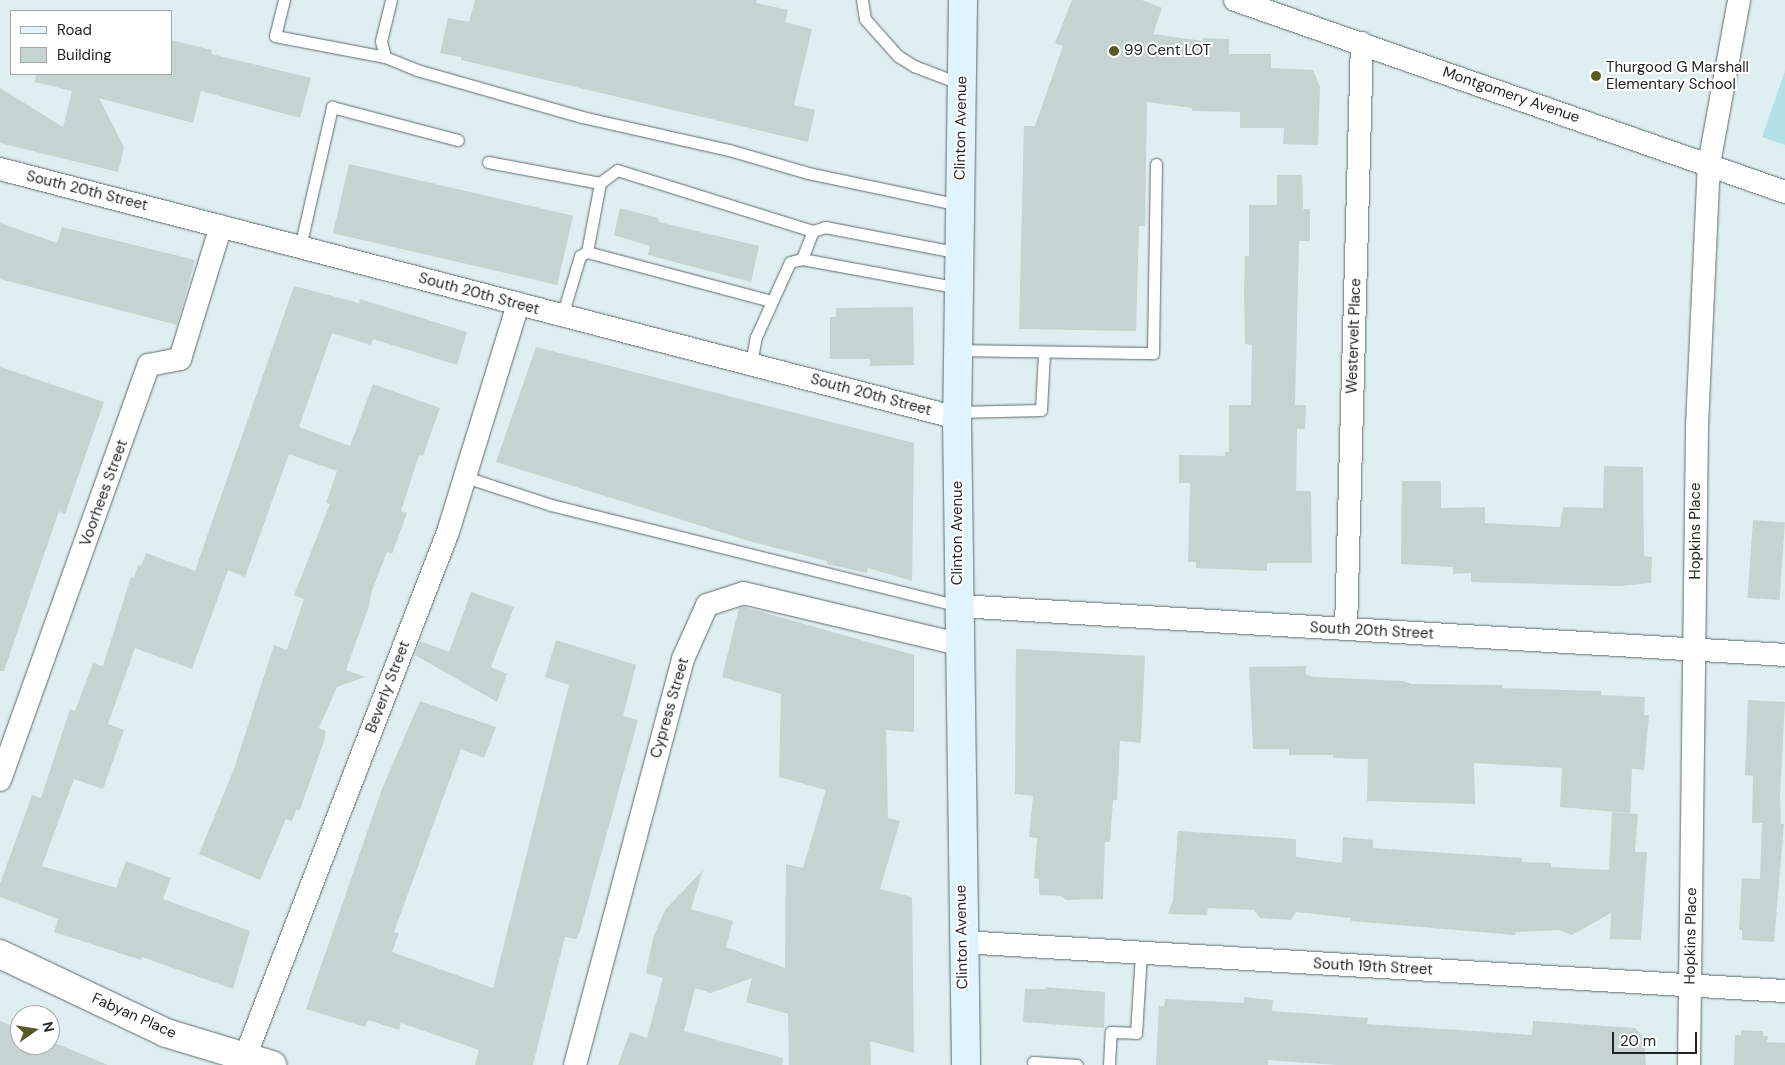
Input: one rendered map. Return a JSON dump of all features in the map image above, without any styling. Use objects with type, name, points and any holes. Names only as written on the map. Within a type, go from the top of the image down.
[{"type":"main road","name":"Clinton Avenue","points":[[963,0],[958,350],[958,644],[962,942],[966,1065]]},
{"type":"street","name":"Montgomery Avenue","points":[[1235,0],[1785,192]]},
{"type":"street","name":"Hopkins Place","points":[[1689,1065],[1696,650],[1697,426],[1709,164],[1739,0]]},
{"type":"street","name":"Westervelt Place","points":[[1346,629],[1362,43]]},
{"type":"street","name":"South 20th Street","points":[[0,169],[562,316],[958,415]]},
{"type":"street","name":"Voorhees Street","points":[[0,780],[149,365],[180,359],[221,226]]},
{"type":"street","name":"Beverly Street","points":[[243,1061],[445,541],[518,304]]},
{"type":"street","name":"Cypress Street","points":[[575,1065],[683,659],[707,605],[743,593],[958,644]]},
{"type":"street","name":"South 20th Street","points":[[959,606],[1785,655]]},
{"type":"street","name":"South 19th Street","points":[[962,942],[1785,991]]},
{"type":"street","name":"Fabyan Place","points":[[0,954],[166,1033],[243,1061],[272,1065]]},
{"type":"lane","points":[[284,0],[275,36],[385,57],[417,70],[582,117],[729,150],[808,173],[960,205]]},
{"type":"lane","points":[[385,57],[381,41],[391,0]]},
{"type":"lane","points":[[862,0],[865,19],[898,56],[914,66],[962,84]]},
{"type":"lane","points":[[300,247],[332,107],[458,140]]},
{"type":"lane","points":[[488,162],[600,183]]},
{"type":"lane","points":[[958,350],[1044,353],[1153,353],[1156,164]]},
{"type":"lane","points":[[587,252],[600,183],[617,170],[813,231],[825,227],[960,253]]},
{"type":"lane","points":[[802,259],[813,231]]},
{"type":"lane","points":[[562,316],[580,256],[587,252],[771,301]]},
{"type":"lane","points":[[751,364],[756,337],[784,270],[790,262],[802,259],[960,288]]},
{"type":"lane","points":[[958,415],[1041,410],[1044,353]]},
{"type":"lane","points":[[465,478],[551,505],[959,606]]},
{"type":"lane","points":[[1109,1065],[1111,1032],[1136,1033],[1141,953]]},
{"type":"lane","points":[[1033,1062],[1077,1065]]},
{"type":"shaded area","points":[[1785,71],[1785,145],[1762,137]]},
{"type":"building","points":[[475,0],[757,0],[756,3],[788,10],[785,22],[812,29],[794,105],[815,110],[808,142],[461,60],[461,57],[440,53],[448,18],[469,22]]},
{"type":"building","points":[[1072,0],[1142,0],[1162,8],[1153,34],[1203,41],[1203,38],[1229,39],[1229,54],[1271,54],[1271,68],[1313,70],[1320,87],[1318,145],[1283,144],[1284,128],[1240,128],[1240,112],[1192,111],[1192,108],[1147,102],[1145,226],[1139,226],[1136,331],[1019,329],[1024,126],[1035,126],[1063,46],[1055,43]]},
{"type":"building","points":[[172,40],[212,50],[211,54],[311,78],[300,118],[201,91],[193,123],[99,98],[124,147],[118,172],[0,143],[0,88],[63,127],[72,91],[35,82],[36,75],[172,75]]},
{"type":"building","points":[[349,164],[573,216],[557,285],[333,233]]},
{"type":"building","points":[[1277,175],[1302,175],[1303,209],[1310,209],[1310,241],[1299,241],[1295,405],[1306,405],[1305,429],[1297,429],[1296,491],[1311,491],[1312,563],[1267,563],[1267,571],[1196,568],[1196,562],[1188,562],[1190,483],[1179,483],[1179,455],[1225,456],[1225,452],[1229,452],[1229,405],[1251,405],[1252,345],[1245,344],[1244,292],[1245,256],[1249,256],[1249,205],[1277,205]]},
{"type":"building","points":[[620,208],[658,218],[659,222],[759,246],[751,282],[648,255],[650,246],[614,235]]},
{"type":"building","points":[[0,223],[57,243],[62,227],[195,260],[177,325],[0,279]]},
{"type":"building","points":[[294,286],[359,303],[360,299],[467,332],[457,365],[373,339],[371,345],[332,333],[299,427],[350,446],[373,384],[440,408],[423,456],[419,455],[401,511],[407,513],[392,554],[387,552],[371,593],[369,606],[346,670],[365,677],[337,687],[319,728],[326,731],[324,741],[300,810],[296,810],[292,821],[286,819],[260,880],[199,854],[234,769],[274,645],[287,650],[304,599],[294,595],[330,504],[326,503],[337,471],[289,454],[245,577],[228,570],[192,669],[135,648],[108,724],[124,730],[103,789],[74,779],[42,866],[116,888],[126,861],[171,878],[163,899],[250,931],[233,989],[142,957],[141,960],[54,932],[58,919],[0,897],[0,884],[32,795],[41,798],[70,709],[75,711],[93,663],[103,666],[131,577],[134,578],[138,565],[141,566],[146,553],[195,571]]},
{"type":"building","points":[[913,307],[914,365],[870,366],[870,359],[830,359],[830,317],[836,317],[836,308]]},
{"type":"building","points":[[536,347],[914,443],[912,581],[868,568],[867,573],[827,564],[827,561],[756,543],[496,462]]},
{"type":"building","points":[[0,367],[104,402],[65,514],[59,511],[4,671],[0,671]]},
{"type":"building","points":[[1604,466],[1643,467],[1644,556],[1652,557],[1651,583],[1619,586],[1471,582],[1471,573],[1453,574],[1453,567],[1401,564],[1402,481],[1441,481],[1441,508],[1485,507],[1485,523],[1560,527],[1563,507],[1603,508]]},
{"type":"building","points":[[1753,520],[1785,522],[1779,600],[1748,598]]},
{"type":"building","points":[[471,592],[514,607],[491,667],[507,674],[497,702],[415,655],[420,641],[449,652]]},
{"type":"building","points":[[744,607],[914,655],[914,732],[886,730],[888,818],[900,821],[880,889],[912,897],[914,1053],[870,1041],[871,1065],[789,1065],[788,1014],[746,1002],[752,978],[711,993],[695,988],[684,1031],[783,1058],[782,1065],[618,1065],[630,1032],[647,1038],[663,978],[646,973],[653,938],[665,910],[703,870],[691,909],[733,921],[726,947],[785,968],[786,864],[803,868],[826,790],[779,777],[781,694],[722,677],[739,608]]},
{"type":"building","points":[[556,640],[636,665],[623,716],[638,720],[580,931],[576,939],[565,937],[533,1065],[475,1065],[479,1050],[401,1023],[399,1030],[368,1020],[365,1027],[306,1009],[382,789],[420,701],[496,727],[484,758],[461,749],[394,932],[399,933],[392,952],[493,988],[569,685],[545,677]]},
{"type":"building","points":[[1016,649],[1145,656],[1141,743],[1120,741],[1117,800],[1113,800],[1110,842],[1105,842],[1103,899],[1066,900],[1061,896],[1039,895],[1039,879],[1034,878],[1037,838],[1029,837],[1033,796],[1015,794]]},
{"type":"building","points":[[1306,666],[1306,675],[1314,677],[1403,681],[1412,684],[1502,685],[1502,688],[1601,691],[1601,695],[1645,697],[1644,715],[1649,715],[1644,770],[1632,769],[1630,813],[1560,807],[1562,768],[1474,763],[1475,804],[1367,801],[1368,759],[1333,758],[1333,755],[1289,755],[1289,749],[1253,749],[1249,667]]},
{"type":"building","points":[[1748,700],[1785,702],[1780,796],[1781,824],[1784,824],[1774,942],[1742,940],[1742,930],[1739,930],[1742,878],[1760,879],[1762,823],[1752,823],[1753,776],[1745,775]]},
{"type":"building","points":[[1612,812],[1638,814],[1635,852],[1647,852],[1641,940],[1610,939],[1611,913],[1572,935],[1559,930],[1516,932],[1515,935],[1351,921],[1351,918],[1296,912],[1291,920],[1260,918],[1254,910],[1208,908],[1207,915],[1168,914],[1173,900],[1178,831],[1296,839],[1296,857],[1342,863],[1343,837],[1373,840],[1373,848],[1522,858],[1522,862],[1551,863],[1551,867],[1609,870]]},
{"type":"building","points":[[1045,987],[1105,992],[1104,1028],[1023,1022],[1025,989],[1046,989]]},
{"type":"building","points":[[1244,997],[1273,1000],[1272,1011],[1368,1018],[1367,1024],[1532,1035],[1533,1021],[1635,1028],[1644,1037],[1646,1065],[1338,1065],[1268,1060],[1268,1065],[1156,1065],[1159,1006],[1164,1006],[1165,999],[1244,1003]]},
{"type":"building","points":[[0,1021],[10,1025],[10,1055],[60,1055],[60,1045],[108,1065],[0,1065]]},
{"type":"building","points":[[1741,1030],[1763,1031],[1763,1036],[1768,1036],[1767,1042],[1785,1043],[1785,1065],[1734,1065],[1735,1035],[1741,1035]]},
{"type":"place","name":"99 Cent LOT","points":[[1114,51]]},
{"type":"place","name":"Thurgood G Marshall Elementary School","points":[[1596,76]]}]
